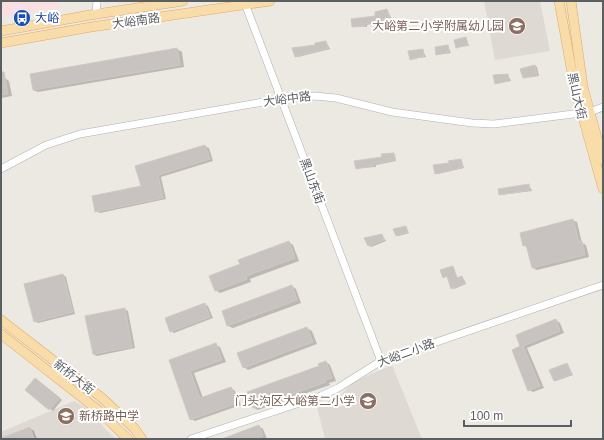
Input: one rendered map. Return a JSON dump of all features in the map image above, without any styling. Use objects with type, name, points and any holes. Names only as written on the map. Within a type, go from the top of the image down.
[{"type":"main road","name":"大峪南路","points":[[1,31],[96,14],[183,1]]},
{"type":"main road","name":"大峪南路","points":[[1,43],[245,3],[270,1]]},
{"type":"main road","name":"黑山大街","points":[[559,1],[603,189]]},
{"type":"main road","name":"黑山大街","points":[[571,1],[583,87],[585,113],[603,160]]},
{"type":"main road","name":"新桥大街","points":[[1,320],[102,398],[134,428],[142,439]]},
{"type":"main road","name":"新桥大街","points":[[1,334],[98,410],[128,439]]},
{"type":"street","points":[[96,14],[97,1]]},
{"type":"street","name":"黑山东街","points":[[245,3],[280,99],[381,360]]},
{"type":"street","name":"大峪中路","points":[[1,169],[46,145],[80,134],[280,99],[316,96],[336,98],[392,112],[472,123],[494,124],[585,113],[603,107]]},
{"type":"street","name":"大峪二小路","points":[[191,439],[321,396],[338,388],[381,360],[603,285]]},
{"type":"shaded area","points":[[1,1],[57,1],[60,7],[1,18]]},
{"type":"shaded area","name":"大峪第二小学附属幼儿园","points":[[484,1],[540,1],[550,51],[495,60]]},
{"type":"shaded area","name":"门头沟区大峪第二小学","points":[[392,365],[422,439],[325,439],[317,407],[341,395],[353,382]]},
{"type":"shaded area","name":"新桥路中学","points":[[74,401],[86,408],[115,439],[1,439],[1,432]]},
{"type":"building","points":[[387,9],[390,18],[365,24],[365,26],[352,27],[351,19],[375,16],[375,12]]},
{"type":"building","points":[[466,37],[468,45],[456,48],[454,40]]},
{"type":"building","points":[[326,41],[328,48],[295,57],[292,48],[315,45],[315,43]]},
{"type":"building","points":[[448,45],[449,52],[436,55],[435,47]]},
{"type":"building","points":[[177,48],[180,65],[33,90],[30,74]]},
{"type":"building","points":[[423,49],[424,56],[410,60],[408,51]]},
{"type":"building","points":[[535,65],[537,76],[523,78],[520,69]]},
{"type":"building","points":[[1,72],[4,72],[8,94],[1,95]]},
{"type":"building","points":[[508,74],[509,81],[495,84],[493,75]]},
{"type":"building","points":[[205,145],[210,159],[158,175],[163,198],[95,212],[92,196],[141,186],[135,166]]},
{"type":"building","points":[[394,153],[395,160],[374,164],[375,166],[356,169],[354,161],[382,157],[381,154]]},
{"type":"building","points":[[461,159],[463,167],[435,174],[433,165],[449,163],[448,161]]},
{"type":"building","points":[[529,184],[530,190],[499,195],[498,189]]},
{"type":"building","points":[[573,219],[579,242],[582,241],[585,255],[532,268],[526,245],[523,246],[520,233]]},
{"type":"building","points":[[406,226],[408,232],[396,236],[393,229]]},
{"type":"building","points":[[382,234],[384,240],[368,246],[364,238]]},
{"type":"building","points":[[289,241],[295,258],[246,276],[247,279],[215,291],[209,276],[240,264],[238,260]]},
{"type":"building","points":[[453,266],[457,278],[462,276],[465,283],[451,289],[447,276],[443,278],[440,270]]},
{"type":"building","points":[[63,274],[73,312],[34,322],[24,284]]},
{"type":"building","points":[[292,285],[297,300],[227,326],[222,311]]},
{"type":"building","points":[[205,303],[210,317],[170,332],[165,318]]},
{"type":"building","points":[[125,308],[132,347],[93,354],[85,316]]},
{"type":"building","points":[[556,319],[560,331],[523,346],[540,386],[528,391],[512,350],[520,346],[516,335]]},
{"type":"building","points":[[307,327],[313,342],[243,368],[237,353]]},
{"type":"building","points":[[216,343],[222,360],[190,371],[200,398],[231,387],[237,403],[190,420],[169,360]]},
{"type":"building","points":[[326,361],[332,378],[325,380],[326,382],[253,408],[247,392],[319,366],[318,364]]},
{"type":"building","points":[[567,363],[572,374],[554,381],[549,370]]},
{"type":"building","points":[[35,378],[60,398],[49,410],[25,390]]},
{"type":"building","points":[[259,425],[263,436],[255,439],[222,439]]},
{"type":"building","points":[[30,427],[34,439],[1,439],[1,438]]},
{"type":"place","name":"大峪","points":[[22,18]]},
{"type":"place","name":"大峪第二小学附属幼儿园","points":[[517,26]]},
{"type":"place","name":"门头沟区大峪第二小学","points":[[368,401]]},
{"type":"place","name":"新桥路中学","points":[[66,416]]}]
